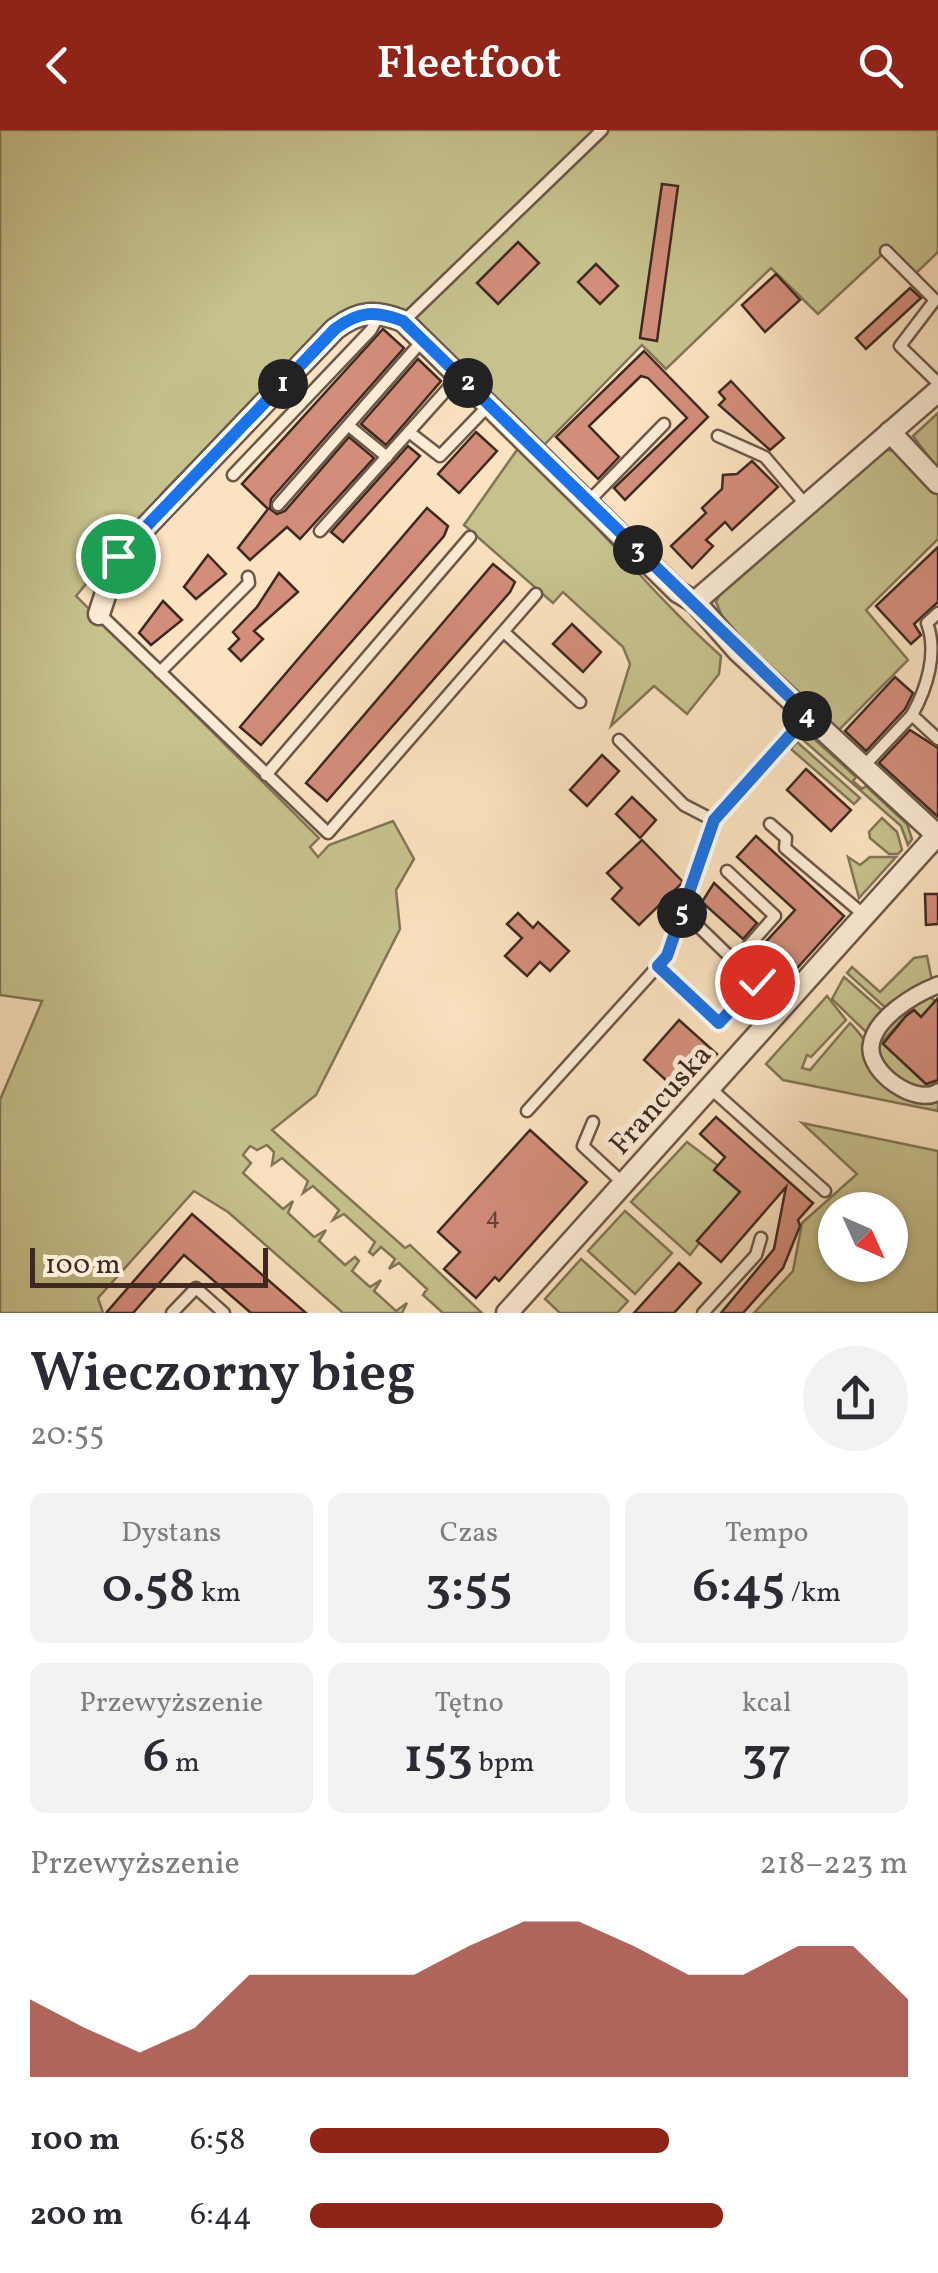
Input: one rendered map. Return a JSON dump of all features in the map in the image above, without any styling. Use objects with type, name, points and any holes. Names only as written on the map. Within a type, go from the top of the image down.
[{"type":"street","points":[[99,614],[118,556],[335,329],[364,313],[380,312],[403,321],[678,592],[695,602],[808,715],[938,836]]},
{"type":"street","points":[[695,602],[938,387]]},
{"type":"street","points":[[890,432],[938,483]]},
{"type":"street","name":"Francuska","points":[[507,1313],[938,836]]},
{"type":"street","points":[[938,986],[910,998],[877,1032],[870,1049],[872,1059],[900,1088],[929,1098],[938,1092]]},
{"type":"lane","points":[[403,321],[602,130]]},
{"type":"lane","points":[[886,251],[935,300],[900,346],[938,387]]},
{"type":"lane","points":[[233,475],[372,330],[380,312]]},
{"type":"lane","points":[[278,505],[423,340]]},
{"type":"lane","points":[[320,531],[460,376]]},
{"type":"lane","points":[[410,432],[440,456],[490,404]]},
{"type":"lane","points":[[589,501],[664,424]]},
{"type":"lane","points":[[350,426],[387,457]]},
{"type":"lane","points":[[718,436],[765,457],[806,505]]},
{"type":"lane","points":[[266,776],[470,537]]},
{"type":"lane","points":[[160,672],[249,583],[248,577]]},
{"type":"lane","points":[[99,614],[324,831],[331,832],[536,594]]},
{"type":"lane","points":[[863,766],[912,715],[932,668],[934,644],[927,623],[938,613]]},
{"type":"lane","points":[[504,632],[580,702]]},
{"type":"lane","points":[[527,1111],[667,956],[714,820],[808,715]]},
{"type":"lane","points":[[912,715],[938,739]]},
{"type":"lane","points":[[619,740],[684,805],[714,820]]},
{"type":"lane","points":[[770,824],[786,838],[786,848],[865,916]]},
{"type":"lane","points":[[728,871],[775,916],[735,961]]},
{"type":"lane","points":[[658,966],[719,1023],[757,982],[698,926]]},
{"type":"lane","points":[[710,1088],[825,1191]]},
{"type":"lane","points":[[593,1122],[583,1146],[624,1184]]},
{"type":"lane","points":[[703,1313],[756,1255],[760,1238]]},
{"type":"lane","points":[[172,1313],[196,1288],[224,1313]]},
{"type":"shaded area","points":[[0,130],[938,130],[938,252],[912,277],[886,251],[818,314],[771,268],[666,369],[642,345],[544,445],[412,316],[387,305],[363,308],[313,340],[165,490],[76,596],[319,838],[310,847],[318,857],[329,845],[393,821],[414,859],[396,890],[400,929],[316,1095],[272,1130],[405,1248],[410,1245],[482,1313],[443,1313],[423,1295],[427,1289],[399,1263],[389,1269],[395,1259],[381,1247],[373,1255],[369,1252],[375,1242],[344,1214],[333,1220],[339,1210],[313,1186],[303,1193],[308,1181],[282,1158],[272,1165],[274,1152],[267,1145],[257,1150],[250,1146],[243,1155],[251,1163],[243,1173],[283,1209],[293,1201],[288,1213],[314,1237],[326,1230],[319,1241],[345,1265],[355,1257],[359,1261],[352,1271],[370,1287],[381,1280],[374,1291],[396,1311],[407,1303],[402,1313],[343,1313],[228,1212],[194,1191],[98,1298],[103,1313],[0,1313],[0,1100],[42,1001],[0,995]]},
{"type":"shaded area","points":[[938,413],[938,469],[913,436]]},
{"type":"shaded area","points":[[519,447],[721,656],[719,674],[687,714],[654,686],[611,726],[630,664],[623,647],[563,592],[553,603],[464,525]]},
{"type":"shaded area","points":[[898,452],[938,491],[938,539],[866,610],[908,660],[834,735],[729,632],[716,602],[721,592],[876,454]]},
{"type":"shaded area","points":[[812,737],[856,777],[853,781],[862,789],[866,786],[907,824],[912,839],[908,845],[901,826],[802,739]]},
{"type":"shaded area","points":[[797,742],[860,798],[854,804],[791,749]]},
{"type":"shaded area","points":[[882,818],[897,832],[902,850],[898,854],[889,854],[870,838],[869,832]]},
{"type":"shaded area","points":[[848,857],[860,865],[870,857],[896,857],[859,898]]},
{"type":"shaded area","points":[[927,956],[932,981],[911,989],[889,1011],[847,973],[852,967],[880,992],[914,958]]},
{"type":"shaded area","points":[[844,977],[886,1014],[869,1035],[832,999]]},
{"type":"shaded area","points":[[827,996],[846,1020],[811,1057],[807,1055],[802,1068],[810,1070],[850,1023],[898,1090],[913,1101],[938,1098],[938,1111],[783,1080],[766,1064]]},
{"type":"shaded area","points":[[930,997],[935,1001],[921,1017],[912,1009],[882,1042],[930,1087],[938,1080],[934,1091],[896,1076],[883,1063],[876,1042],[915,1000]]},
{"type":"shaded area","points":[[802,1123],[938,1151],[938,1313],[754,1313],[793,1271],[802,1223],[818,1209],[818,1282],[908,1282],[908,1192],[837,1192],[857,1174]]},
{"type":"shaded area","points":[[687,1142],[737,1180],[740,1191],[690,1255],[631,1202]]},
{"type":"shaded area","points":[[625,1211],[672,1253],[635,1294],[588,1251]]},
{"type":"shaded area","points":[[581,1259],[628,1301],[617,1313],[560,1313],[545,1299]]},
{"type":"building","points":[[662,184],[678,186],[657,341],[640,338]]},
{"type":"building","points":[[518,242],[539,263],[498,304],[477,283]]},
{"type":"building","points":[[596,264],[618,286],[600,304],[578,282]]},
{"type":"building","points":[[776,274],[800,300],[765,332],[742,305]]},
{"type":"building","points":[[910,288],[921,298],[866,349],[856,338]]},
{"type":"building","points":[[383,329],[404,348],[271,499],[270,509],[277,514],[285,511],[349,437],[374,458],[300,539],[287,527],[250,560],[238,548],[268,509],[242,484]]},
{"type":"building","points":[[644,351],[708,417],[625,500],[614,488],[687,418],[648,378],[641,376],[589,426],[619,457],[598,479],[556,437]]},
{"type":"building","points":[[418,359],[441,381],[386,445],[361,424]]},
{"type":"building","points":[[731,381],[784,438],[770,450],[719,405],[725,399],[719,392]]},
{"type":"building","points":[[476,432],[497,451],[459,493],[438,474]]},
{"type":"building","points":[[408,446],[420,456],[343,542],[331,532]]},
{"type":"building","points":[[752,461],[778,487],[732,530],[725,522],[706,540],[713,546],[692,568],[671,546],[706,513],[702,508],[722,489],[723,475],[737,474]]},
{"type":"building","points":[[427,508],[448,526],[444,536],[261,745],[240,727]]},
{"type":"building","points":[[938,547],[938,602],[914,624],[921,635],[911,644],[876,606]]},
{"type":"building","points":[[208,555],[226,574],[196,599],[184,587]]},
{"type":"building","points":[[493,564],[515,582],[510,592],[327,801],[306,783]]},
{"type":"building","points":[[279,573],[298,592],[254,631],[263,639],[241,661],[229,649],[239,639],[233,632],[257,607]]},
{"type":"building","points":[[163,601],[182,620],[151,645],[139,633]]},
{"type":"building","points":[[572,624],[601,652],[583,672],[553,644]]},
{"type":"building","points":[[895,677],[913,693],[905,709],[866,751],[845,731]]},
{"type":"building","points":[[910,730],[938,748],[938,817],[879,763]]},
{"type":"building","points":[[602,755],[619,771],[587,806],[570,790]]},
{"type":"building","points":[[806,769],[851,810],[831,831],[787,790]]},
{"type":"building","points":[[632,797],[656,820],[640,838],[616,814]]},
{"type":"building","points":[[756,836],[844,916],[781,986],[750,959],[795,910],[737,857]]},
{"type":"building","points":[[642,840],[683,882],[639,925],[612,899],[622,888],[607,873]]},
{"type":"building","points":[[714,883],[757,923],[743,939],[702,902]]},
{"type":"building","points":[[925,894],[938,894],[938,924],[926,925]]},
{"type":"building","points":[[518,913],[533,928],[538,922],[569,951],[550,971],[540,962],[527,976],[505,956],[522,938],[507,924]]},
{"type":"building","points":[[938,998],[938,1080],[926,1084],[883,1044],[906,1016],[914,1010],[921,1017]]},
{"type":"building","points":[[679,1020],[717,1054],[681,1094],[644,1060]]},
{"type":"building","points":[[716,1117],[813,1203],[798,1220],[800,1226],[783,1268],[743,1313],[721,1313],[774,1249],[786,1187],[721,1262],[697,1241],[740,1192],[714,1170],[725,1157],[700,1134]]},
{"type":"building","points":[[530,1130],[587,1182],[499,1281],[495,1277],[476,1298],[444,1269],[460,1252],[438,1232]]},
{"type":"building","points":[[192,1214],[306,1313],[251,1313],[184,1255],[133,1313],[106,1313]]},
{"type":"building","points":[[679,1263],[701,1283],[674,1313],[634,1313]]},
{"type":"route","points":[[118,556],[335,329],[364,313],[380,312],[403,321],[808,715],[714,820],[667,956],[658,966],[719,1023],[757,982]]}]
